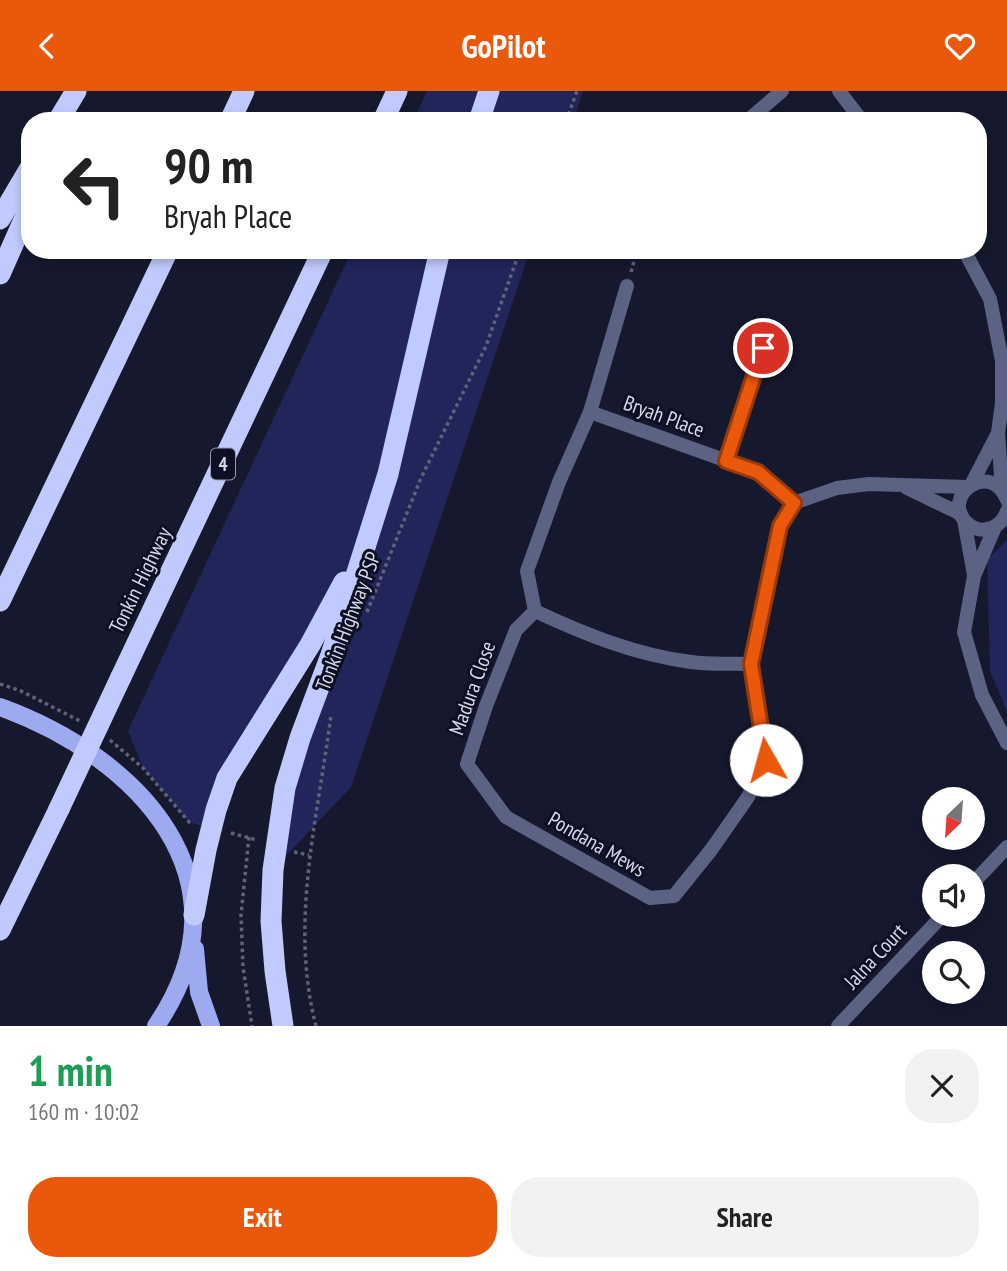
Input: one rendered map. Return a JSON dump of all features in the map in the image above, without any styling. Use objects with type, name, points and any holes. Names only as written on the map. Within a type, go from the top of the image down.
[{"type":"highway","points":[[64,112],[78,91]]},
{"type":"highway","points":[[70,112],[78,91]]},
{"type":"highway","points":[[234,112],[244,91]]},
{"type":"highway","points":[[387,112],[397,91]]},
{"type":"highway","points":[[482,112],[489,91]]},
{"type":"highway","points":[[0,219],[21,183]]},
{"type":"highway","points":[[0,274],[21,226]]},
{"type":"highway","points":[[0,601],[164,259]]},
{"type":"highway","name":"Tonkin Highway","points":[[0,930],[319,259]]},
{"type":"highway","points":[[283,1026],[271,921],[275,848],[285,788],[300,738],[331,655],[388,474],[438,259]]},
{"type":"highway","points":[[193,920],[212,829],[228,778],[310,645],[363,550]]},
{"type":"main road","points":[[0,707],[76,744],[113,768],[136,789],[166,828],[180,852],[188,875],[199,992],[211,1026]]},
{"type":"main road","points":[[156,1026],[181,980],[189,959],[193,920]]},
{"type":"street","points":[[758,112],[782,91]]},
{"type":"street","points":[[839,91],[855,112]]},
{"type":"street","points":[[969,259],[990,299],[1002,361],[1002,403],[998,433],[1006,496]]},
{"type":"street","name":"Bryah Place","points":[[535,611],[527,571],[543,523],[590,412],[626,286]]},
{"type":"street","points":[[726,461],[763,348]]},
{"type":"street","name":"Bryah Place","points":[[590,412],[758,472],[794,503]]},
{"type":"street","points":[[974,576],[960,499],[998,433]]},
{"type":"street","points":[[794,503],[837,488],[869,484],[969,486],[988,481],[1006,496]]},
{"type":"street","points":[[902,485],[982,530],[1003,520]]},
{"type":"street","name":"Pondana Mews","points":[[506,817],[650,898],[674,896],[748,797],[766,760],[751,664],[780,526],[794,503]]},
{"type":"street","points":[[1003,520],[974,576],[964,632],[982,695],[1007,743]]},
{"type":"street","points":[[535,611],[578,631],[637,651],[692,663],[751,664]]},
{"type":"street","name":"Madura Close","points":[[506,817],[467,764],[486,706],[516,631],[535,611]]},
{"type":"street","points":[[985,870],[1007,847]]},
{"type":"street","name":"Jalna Court","points":[[838,1026],[932,927]]},
{"type":"path","points":[[569,112],[577,91]]},
{"type":"path","name":"Tonkin Highway PSP","points":[[364,620],[421,478],[486,346],[517,259]]},
{"type":"path","points":[[626,286],[634,259]]},
{"type":"path","points":[[0,684],[21,691],[82,722]]},
{"type":"path","name":"Tonkin Highway PSP","points":[[316,1026],[305,957],[305,896],[331,710]]},
{"type":"path","points":[[103,735],[121,747],[143,768],[189,822],[249,837],[275,848],[309,855]]},
{"type":"path","points":[[249,837],[241,915],[243,967],[252,1026]]},
{"type":"shaded area","points":[[427,91],[583,91],[576,112],[417,112]]},
{"type":"shaded area","points":[[348,259],[527,259],[351,787],[273,870],[361,554],[276,702],[212,829],[189,822],[143,768],[128,731]]},
{"type":"shaded area","points":[[1007,540],[1007,712],[990,671],[987,560]]},
{"type":"route","points":[[763,348],[726,461],[758,472],[794,503],[780,526],[751,664],[766,760]]}]
